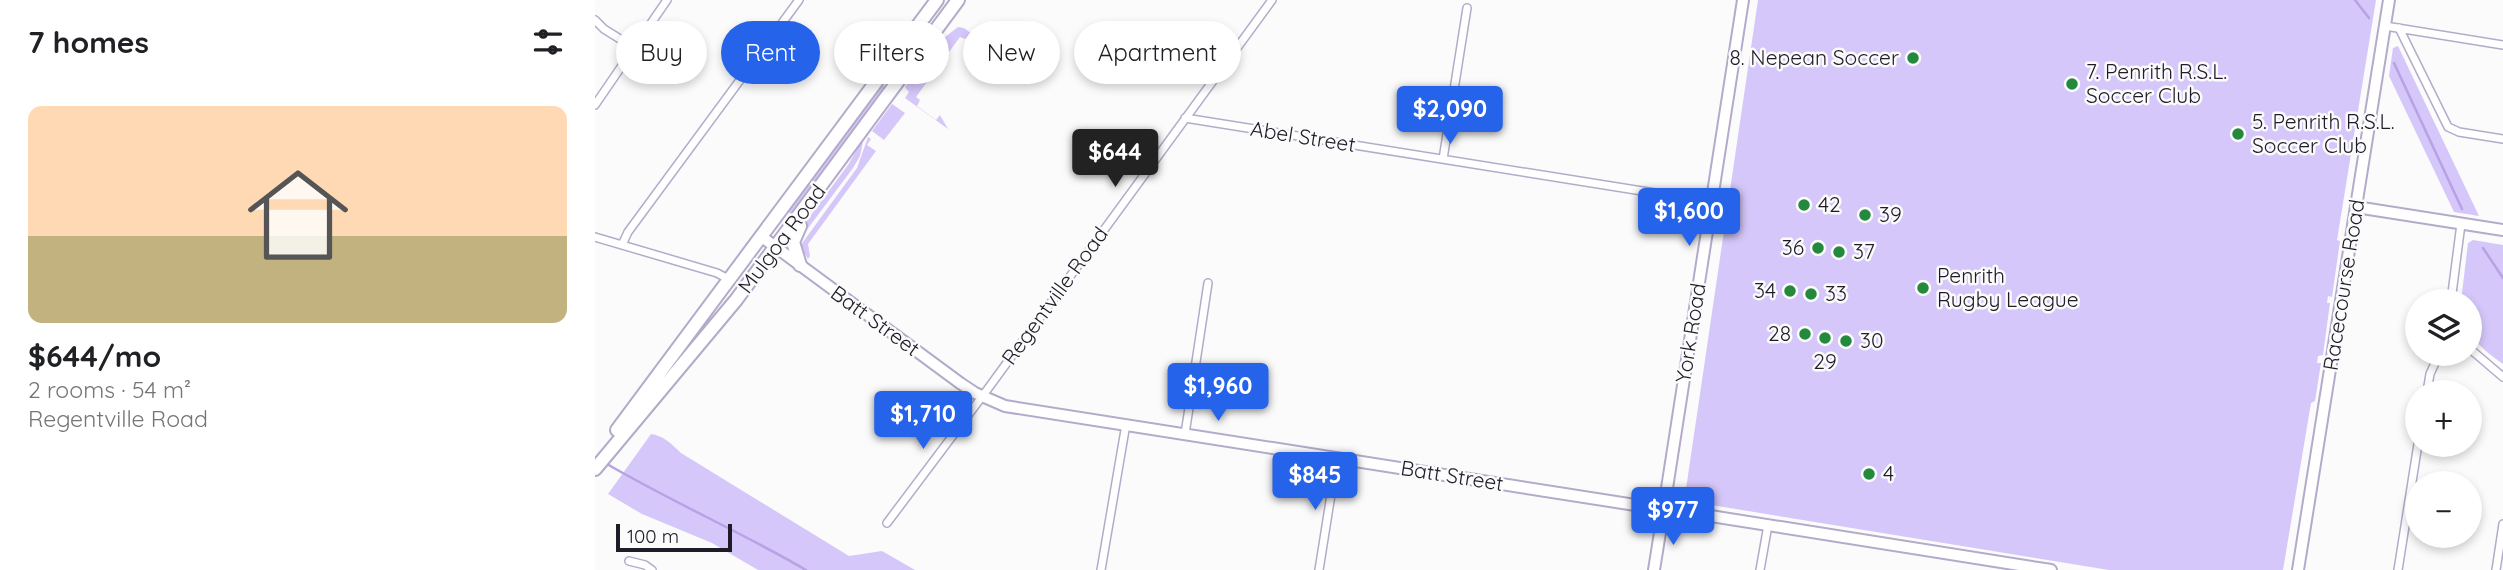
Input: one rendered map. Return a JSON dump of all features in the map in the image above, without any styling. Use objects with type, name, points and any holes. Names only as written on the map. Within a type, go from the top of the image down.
[{"type":"main road","name":"Mulgoa Road","points":[[599,460],[937,0]]},
{"type":"main road","name":"Mulgoa Road","points":[[599,460],[737,300],[958,0]]},
{"type":"main road","points":[[800,264],[793,244],[795,235],[844,167],[850,146]]},
{"type":"street","points":[[654,21],[667,0]]},
{"type":"street","points":[[622,245],[628,232],[799,0]]},
{"type":"street","name":"Regentville Road","points":[[887,523],[1272,0]]},
{"type":"street","name":"York Road","points":[[1669,505],[1711,202],[1744,0]]},
{"type":"street","name":"Racecourse Road","points":[[2298,570],[2389,0]]},
{"type":"street","points":[[1443,159],[1467,8]]},
{"type":"street","points":[[595,20],[616,36]]},
{"type":"street","points":[[2385,26],[2503,45]]},
{"type":"street","points":[[2399,28],[2448,127],[2459,132],[2503,139]]},
{"type":"street","points":[[595,105],[616,76]]},
{"type":"street","name":"Abel Street","points":[[1185,118],[1711,202]]},
{"type":"street","points":[[2356,207],[2503,230]]},
{"type":"street","points":[[2453,289],[2461,224]]},
{"type":"street","points":[[595,237],[717,273],[731,280]]},
{"type":"street","name":"Batt Street","points":[[762,237],[960,383],[982,396],[1013,407],[1654,508]]},
{"type":"street","points":[[1185,434],[1208,283]]},
{"type":"street","points":[[2482,359],[2503,377]]},
{"type":"street","points":[[1101,570],[1126,425]]},
{"type":"street","points":[[1319,570],[1338,457]]},
{"type":"street","points":[[2398,570],[2416,457]]},
{"type":"street","points":[[1669,505],[1669,517],[1662,520],[1656,517],[1654,508],[1657,503],[1669,505],[1767,525],[2048,570]]},
{"type":"street","points":[[1654,570],[1662,520]]},
{"type":"street","points":[[2495,570],[2503,524]]},
{"type":"street","points":[[1760,570],[1767,525]]},
{"type":"street","points":[[629,561],[645,565],[652,570]]},
{"type":"shaded area","points":[[1758,0],[2376,0],[2337,240],[2340,241],[2332,297],[2328,296],[2327,303],[2330,303],[2323,355],[2318,356],[2317,363],[2321,363],[2315,401],[2311,403],[2283,570],[2109,570],[1693,502],[1686,489]]},
{"type":"shaded area","points":[[958,27],[963,28],[963,38],[960,37],[949,52],[949,34]]},
{"type":"shaded area","points":[[2398,46],[2479,216],[2454,212],[2389,76],[2393,48]]},
{"type":"shaded area","points":[[879,84],[887,88],[794,216],[787,211]]},
{"type":"shaded area","points":[[907,84],[926,84],[916,97],[920,100],[917,106],[936,120],[940,115],[948,129],[905,98],[909,92],[905,87]]},
{"type":"shaded area","points":[[892,104],[905,113],[884,140],[872,131]]},
{"type":"shaded area","points":[[864,137],[860,156],[853,168],[800,239],[799,231],[848,165]]},
{"type":"shaded area","points":[[868,137],[871,139],[867,145],[876,151],[808,244],[808,259],[800,246],[857,168]]},
{"type":"shaded area","points":[[2473,240],[2503,245],[2503,364],[2482,347],[2482,289],[2462,289],[2468,243]]},
{"type":"shaded area","points":[[651,434],[663,438],[681,453],[849,556],[882,551],[915,570],[758,570],[712,543],[642,514],[608,494]]},
{"type":"waterway","points":[[2355,0],[2369,18]]},
{"type":"waterway","points":[[2394,63],[2462,209]]},
{"type":"waterway","points":[[2483,248],[2503,278]]},
{"type":"waterway","points":[[607,464],[806,570]]},
{"type":"place","name":"8. Nepean Soccer","points":[[1913,58]]},
{"type":"place","name":"7. Penrith R.S.L. Soccer Club","points":[[2072,84]]},
{"type":"place","name":"5. Penrith R.S.L. Soccer Club","points":[[2238,134]]},
{"type":"place","name":"42","points":[[1804,205]]},
{"type":"place","name":"39","points":[[1865,215]]},
{"type":"place","name":"36","points":[[1818,248]]},
{"type":"place","name":"37","points":[[1839,252]]},
{"type":"place","name":"Penrith Rugby League","points":[[1923,288]]},
{"type":"place","name":"34","points":[[1790,291]]},
{"type":"place","name":"33","points":[[1811,294]]},
{"type":"place","name":"28","points":[[1805,334]]},
{"type":"place","name":"29","points":[[1825,338]]},
{"type":"place","name":"30","points":[[1846,341]]},
{"type":"place","name":"4","points":[[1869,474]]}]
